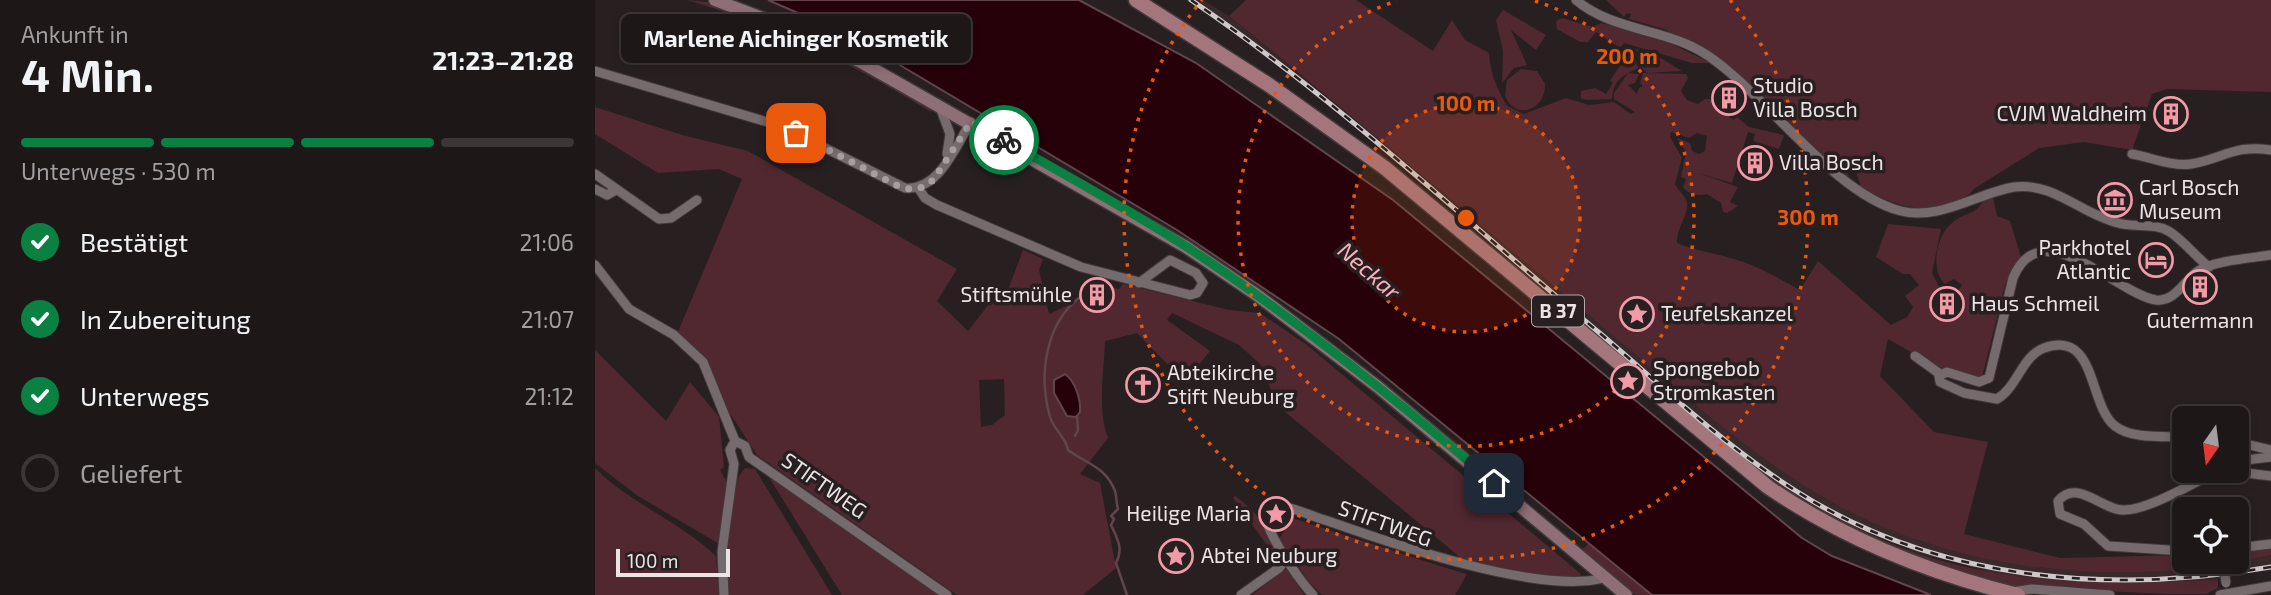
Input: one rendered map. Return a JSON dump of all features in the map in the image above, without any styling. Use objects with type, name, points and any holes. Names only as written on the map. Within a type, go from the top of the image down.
[{"type":"main road","points":[[715,0],[796,31],[937,103],[1151,224],[1257,295],[1442,439],[1626,595]]},
{"type":"main road","name":"B 37","points":[[1136,0],[1269,85],[1385,168],[1768,487],[1807,514],[1902,559],[2014,594]]},
{"type":"street","points":[[1576,0],[1610,20],[1661,33],[1708,55],[1828,165],[1859,189],[1890,207],[1906,212],[1936,210],[2008,188],[2038,187],[2111,221],[2168,231],[2209,267]]},
{"type":"street","points":[[595,71],[763,119],[900,187],[919,188],[930,183],[971,122]]},
{"type":"street","points":[[937,103],[950,134],[945,162]]},
{"type":"street","points":[[2131,154],[2186,165],[2224,152],[2255,148],[2271,150]]},
{"type":"street","points":[[595,174],[659,219],[671,218],[697,200]]},
{"type":"street","points":[[919,188],[925,198],[937,205],[1062,260],[1139,283],[1190,295],[1200,291],[1201,278],[1173,260],[1160,265],[1139,283]]},
{"type":"street","points":[[595,189],[607,195],[616,190]]},
{"type":"street","points":[[1940,374],[1947,372],[1975,382],[1989,378],[2013,278],[2021,264],[2034,254],[2046,252],[2065,256],[2098,269],[2136,293],[2159,300],[2173,295],[2197,272],[2209,267],[2271,255]]},
{"type":"street","points":[[595,265],[629,309],[674,335],[703,362],[734,441],[730,450],[734,464],[722,552],[724,595]]},
{"type":"street","points":[[1940,374],[1940,382],[1952,389],[1997,399],[2039,351],[2053,347],[2068,348],[2088,364],[2095,394],[2106,416],[2118,429],[2172,436]]},
{"type":"street","points":[[1915,356],[1940,374]]},
{"type":"street","name":"STIFTWEG","points":[[734,441],[745,446],[749,457],[947,595]]},
{"type":"street","points":[[2249,445],[2271,450]]},
{"type":"street","name":"STIFTWEG","points":[[734,464],[741,464],[749,457]]},
{"type":"street","points":[[2249,460],[2271,457]]},
{"type":"street","points":[[2249,473],[2271,476]]},
{"type":"street","points":[[2172,551],[2108,546],[2081,522],[2062,516],[2058,510],[2058,500],[2067,494],[2079,493],[2112,509],[2133,509],[2191,483]]},
{"type":"street","name":"STIFTWEG","points":[[1285,560],[1265,519],[1263,510],[1268,506],[1313,516],[1492,578],[1553,589],[1587,586],[1604,578]]},
{"type":"street","points":[[2249,547],[2271,544]]},
{"type":"street","points":[[1241,595],[1279,568],[1285,560],[1313,595]]},
{"type":"street","points":[[2225,574],[2224,594],[2271,586]]},
{"type":"street","points":[[2014,594],[2016,589],[2032,589],[2110,595]]},
{"type":"shaded area","points":[[687,0],[707,2],[802,39],[929,106],[931,112],[873,78],[813,48],[751,21]]},
{"type":"shaded area","points":[[1186,0],[1203,0],[1229,16],[1734,434],[1828,500],[1922,542],[2043,568],[2139,572],[2172,570],[2172,574],[2247,574],[2218,579],[2131,584],[2047,581],[1994,573],[1914,552],[1824,510],[1768,476],[1739,454],[1298,79],[1247,40]]},
{"type":"shaded area","points":[[1246,0],[1356,0],[1433,51],[1452,20],[1465,40],[1489,53],[1495,81],[1507,106],[1524,114],[1566,98],[1589,105],[1614,102],[1631,114],[1635,112],[1614,99],[1614,93],[1628,73],[1639,74],[1635,83],[1628,85],[1637,94],[1643,86],[1640,83],[1643,73],[1686,74],[1688,78],[1681,91],[1687,100],[1698,104],[1710,99],[1733,120],[1737,117],[1749,127],[1784,135],[1779,149],[1753,141],[1755,134],[1748,132],[1732,183],[1698,173],[1738,187],[1730,202],[1738,206],[1727,213],[1723,212],[1721,203],[1707,194],[1694,194],[1683,187],[1686,179],[1681,177],[1686,152],[1677,138],[1690,143],[1692,151],[1699,154],[1705,151],[1707,136],[1697,133],[1689,138],[1671,132],[1670,137],[1682,158],[1675,184],[1687,203],[1677,243],[1748,264],[1800,290],[1818,261],[1891,325],[1907,317],[1913,307],[1905,296],[1919,285],[1910,274],[1903,274],[1876,257],[1888,224],[1941,229],[1932,273],[1943,294],[1933,303],[1947,318],[1966,304],[1957,292],[1962,285],[1954,279],[1945,284],[1940,278],[1936,262],[1942,236],[1952,223],[1977,209],[1983,201],[1993,198],[1997,216],[2010,221],[2021,257],[2005,285],[1982,377],[1970,377],[1946,370],[1888,339],[1880,376],[1934,432],[1988,442],[1964,534],[2060,558],[2172,555],[2172,570],[2102,572],[2044,568],[1988,559],[1932,545],[1879,525],[1828,500],[1764,458],[1703,411],[1229,16]]},
{"type":"shaded area","points":[[1606,0],[2271,0],[2271,92],[2167,89],[2152,94],[2132,150],[2084,142],[2039,148],[1975,188],[1963,199],[1935,208],[1919,208],[1888,201],[1861,187],[1855,169],[1847,172],[1849,177],[1835,166],[1840,166],[1841,158],[1823,155],[1713,54],[1664,29],[1629,19],[1631,14],[1627,13],[1624,17]]},
{"type":"shaded area","points":[[1503,10],[1546,35],[1536,50],[1511,30],[1527,65],[1514,68],[1502,83],[1503,51],[1496,20]]},
{"type":"shaded area","points":[[1562,18],[1593,27],[1601,23],[1659,38],[1711,63],[1692,63],[1624,43],[1620,48],[1596,32],[1588,42],[1580,42],[1557,29],[1556,21]]},
{"type":"shaded area","points":[[1626,46],[1654,54],[1682,71],[1648,73],[1640,67],[1618,81],[1612,99],[1581,98],[1581,91],[1595,88],[1606,94],[1613,83],[1610,81],[1626,56],[1620,52]]},
{"type":"shaded area","points":[[1521,69],[1537,71],[1545,84],[1544,93],[1536,106],[1523,110],[1516,109],[1505,96],[1507,80]]},
{"type":"shaded area","points":[[595,107],[682,135],[748,151],[957,269],[937,301],[968,331],[996,295],[1005,298],[1023,250],[1043,259],[1039,270],[1049,314],[1109,287],[1119,289],[1123,284],[1229,310],[1260,313],[1307,345],[1581,574],[1576,583],[1462,564],[1461,558],[1278,406],[1260,364],[1239,345],[1172,313],[1167,320],[1210,351],[1185,382],[1137,333],[1105,341],[1102,403],[1108,438],[1080,474],[1100,483],[1116,568],[1083,595],[957,595],[757,455],[729,412],[710,366],[678,332],[742,179],[719,169],[658,173],[595,134]],"holes":[[[1004,379],[1005,415],[992,425],[981,427],[979,380]]]},
{"type":"shaded area","points":[[595,350],[666,421],[690,382],[719,417],[724,467],[720,470],[729,486],[721,545],[638,496],[595,463]]},
{"type":"shaded area","points":[[595,468],[624,492],[687,533],[716,556],[719,595],[595,595]]},
{"type":"shaded area","points":[[745,468],[755,469],[832,595],[727,595],[727,528],[733,493]]},
{"type":"shaded area","points":[[764,469],[938,595],[842,595]]},
{"type":"shaded area","points":[[1762,476],[1768,476],[1866,532],[1908,550],[1950,563],[2038,578],[2082,581],[2218,579],[2218,588],[2206,594],[2166,594],[2002,586],[1848,531]]},
{"type":"shaded area","points":[[1235,496],[1251,509],[1262,523],[1277,559],[1233,498]]},
{"type":"shaded area","points":[[1292,518],[1467,574],[1455,595],[1322,595],[1310,583],[1279,539]]},
{"type":"shaded area","points":[[1589,543],[1652,595],[1636,595],[1581,551]]},
{"type":"shaded area","points":[[2271,547],[2271,555],[2249,559],[2249,550]]},
{"type":"shaded area","points":[[2271,555],[2271,570],[2249,574],[2249,560]]},
{"type":"shaded area","points":[[1287,568],[1304,595],[1252,595]]},
{"type":"water","name":"Neckar","points":[[768,0],[1079,0],[1196,63],[1393,200],[1802,538],[1832,556],[1931,595],[1652,595],[1339,339],[1177,230],[883,55],[835,29]]},
{"type":"water","points":[[1065,374],[1072,381],[1078,396],[1080,412],[1076,417],[1067,416],[1054,393],[1054,380]]},
{"type":"waterway","points":[[1093,289],[1077,299],[1056,327],[1046,362],[1046,399],[1052,422],[1068,450],[1107,476],[1115,491],[1118,509],[1111,516],[1114,519],[1111,525],[1120,548],[1116,563],[1127,595]]},
{"type":"waterway","points":[[1075,436],[1078,430],[1077,416]]},
{"type":"railway","points":[[1191,0],[1298,78],[1401,162],[1720,437],[1796,491],[1850,521],[1907,545],[1966,562],[2026,573],[2087,579],[2148,580],[2271,567]]},
{"type":"way so far","points":[[796,133],[900,187],[912,189],[926,186],[934,179],[971,122],[1004,140]]},
{"type":"place","name":"Studio Villa Bosch","points":[[1729,98]]},
{"type":"place","name":"CVJM Waldheim","points":[[2171,114]]},
{"type":"place","name":"Marlene Aichinger Kosmetik","points":[[796,133]]},
{"type":"place","name":"Villa Bosch","points":[[1755,163]]},
{"type":"place","name":"Carl Bosch Museum","points":[[2115,200]]},
{"type":"place","name":"Parkhotel Atlantic","points":[[2156,260]]},
{"type":"place","name":"Gutermann","points":[[2200,287]]},
{"type":"place","name":"Stiftsmühle","points":[[1097,295]]},
{"type":"place","name":"Haus Schmeil","points":[[1947,304]]},
{"type":"place","name":"Teufelskanzel","points":[[1637,314]]},
{"type":"place","name":"Spongebob Stromkasten","points":[[1628,381]]},
{"type":"place","name":"Abteikirche Stift Neuburg","points":[[1143,385]]},
{"type":"place","name":"Heilige Maria","points":[[1276,514]]},
{"type":"place","name":"Abtei Neuburg","points":[[1176,556]]},
{"type":"route","points":[[1004,140],[1151,224],[1228,275],[1378,387],[1494,483]]}]
